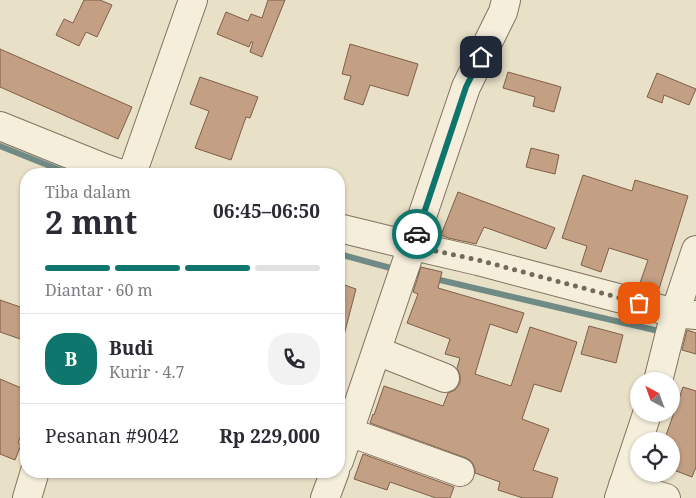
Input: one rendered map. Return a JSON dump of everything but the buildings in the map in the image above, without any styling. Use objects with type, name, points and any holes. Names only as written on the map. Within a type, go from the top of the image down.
[{"type":"street","points":[[134,168],[194,0]]},
{"type":"street","points":[[345,444],[466,87],[503,12],[506,0]]},
{"type":"street","points":[[0,126],[105,168]]},
{"type":"street","points":[[345,229],[478,260],[686,314]]},
{"type":"street","points":[[662,372],[686,314],[696,250]]},
{"type":"street","points":[[377,351],[445,378]]},
{"type":"street","points":[[644,422],[621,491],[666,498]]},
{"type":"street","points":[[349,432],[460,472]]},
{"type":"street","points":[[27,498],[33,478]]},
{"type":"street","points":[[326,498],[333,478]]},
{"type":"waterway","points":[[0,146],[55,168]]},
{"type":"waterway","points":[[345,256],[398,270]]},
{"type":"waterway","points":[[410,273],[663,332]]},
{"type":"way so far","points":[[417,234],[413,246],[478,260],[639,303]]},
{"type":"route","points":[[417,234],[466,87],[481,57]]}]
